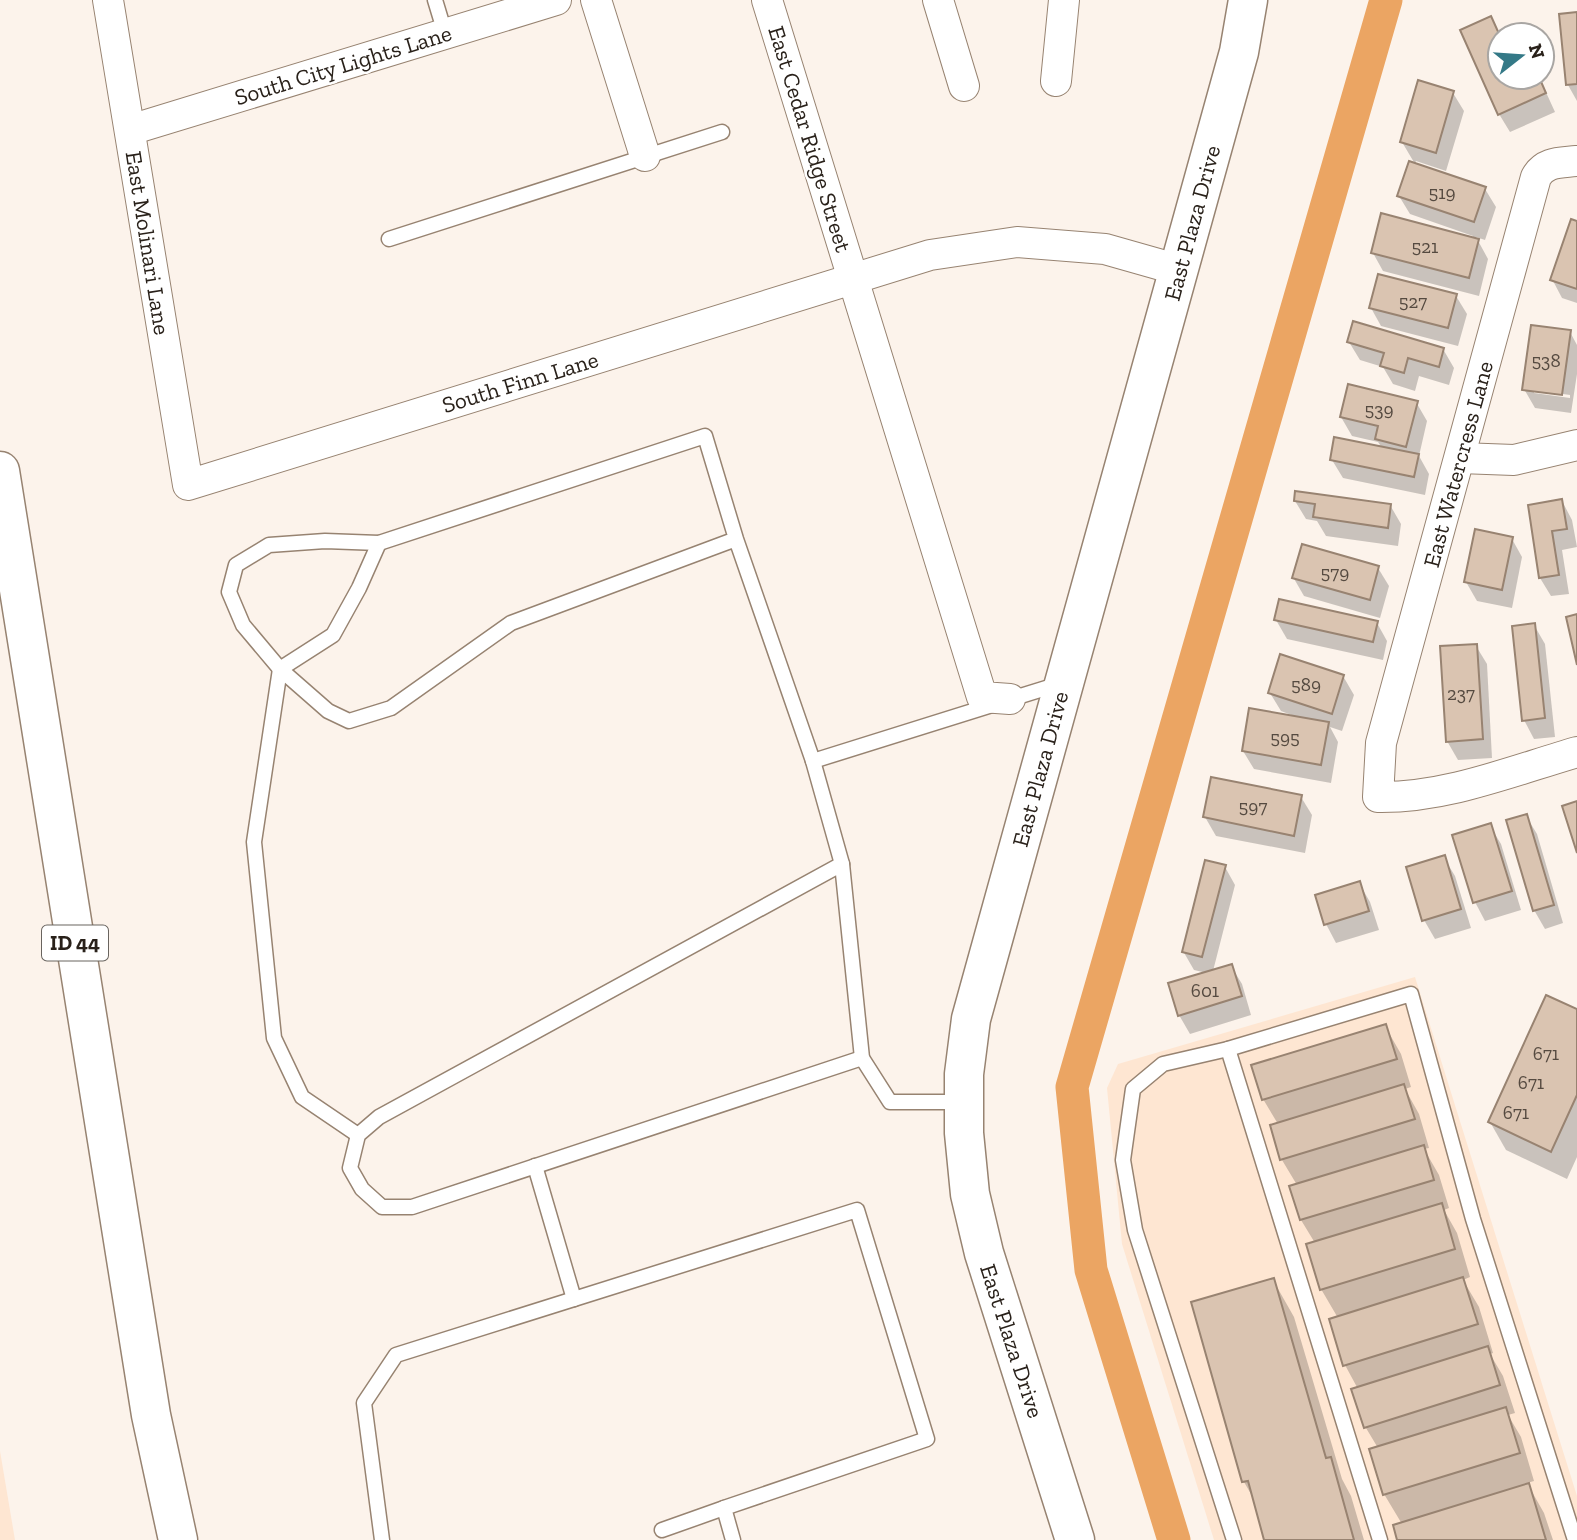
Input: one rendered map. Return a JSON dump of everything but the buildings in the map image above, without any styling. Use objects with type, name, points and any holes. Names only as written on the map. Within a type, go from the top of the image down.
[{"type":"main road","name":"East Plaza Drive","points":[[1075,1540],[984,1253],[970,1194],[964,1133],[964,1074],[971,1019],[1239,52],[1248,0]]},
{"type":"main road","name":"ID 44","points":[[0,471],[151,1415],[178,1540]]},
{"type":"main road","name":"ID 44","points":[[151,1415],[160,1540]]},
{"type":"street","name":"East Molinari Lane","points":[[108,0],[188,485]]},
{"type":"street","name":"South City Lights Lane","points":[[130,130],[555,0]]},
{"type":"street","points":[[596,0],[645,156]]},
{"type":"street","name":"East Cedar Ridge Street","points":[[767,0],[982,697],[1010,699]]},
{"type":"street","points":[[938,0],[964,86]]},
{"type":"street","points":[[1056,81],[1065,0]]},
{"type":"street","name":"East Watercress Lane","points":[[1577,161],[1548,164],[1540,169],[1536,177],[1381,743],[1378,797],[1435,793],[1577,752]]},
{"type":"street","name":"South Finn Lane","points":[[188,485],[930,255],[1017,242],[1105,248],[1179,270]]},
{"type":"street","points":[[1460,458],[1514,460],[1577,445]]},
{"type":"lane","points":[[435,0],[445,33]]},
{"type":"lane","points":[[389,239],[722,132]]},
{"type":"lane","points":[[736,539],[511,623],[391,708],[349,721],[328,711],[280,669],[243,625],[229,592],[236,565],[269,545],[325,541],[379,543],[705,436],[736,539],[813,761],[842,864],[862,1058],[890,1102],[964,1102]]},
{"type":"lane","points":[[358,1135],[302,1097],[274,1038],[254,842],[280,669],[333,635],[359,588],[379,543]]},
{"type":"lane","points":[[813,761],[1064,682]]},
{"type":"lane","points":[[842,864],[379,1116],[358,1135],[349,1168],[362,1189],[382,1207],[412,1207],[862,1058]]},
{"type":"lane","points":[[1234,1540],[1135,1230],[1124,1160],[1133,1088],[1163,1064],[1228,1049],[1411,994],[1473,1219],[1575,1540]]},
{"type":"lane","points":[[1228,1049],[1380,1540]]},
{"type":"lane","points":[[535,1167],[574,1299]]},
{"type":"lane","points":[[382,1540],[364,1403],[396,1355],[857,1210],[927,1439],[662,1530]]},
{"type":"lane","points":[[724,1508],[733,1540]]},
{"type":"shaded area","points":[[1415,977],[1577,1496],[1577,1540],[1214,1540],[1122,1244],[1107,1088],[1118,1064]]},
{"type":"shaded area","points":[[0,1451],[15,1540],[0,1540]]},
{"type":"waterway","points":[[1174,1540],[1091,1270],[1072,1087],[1386,0]]}]
